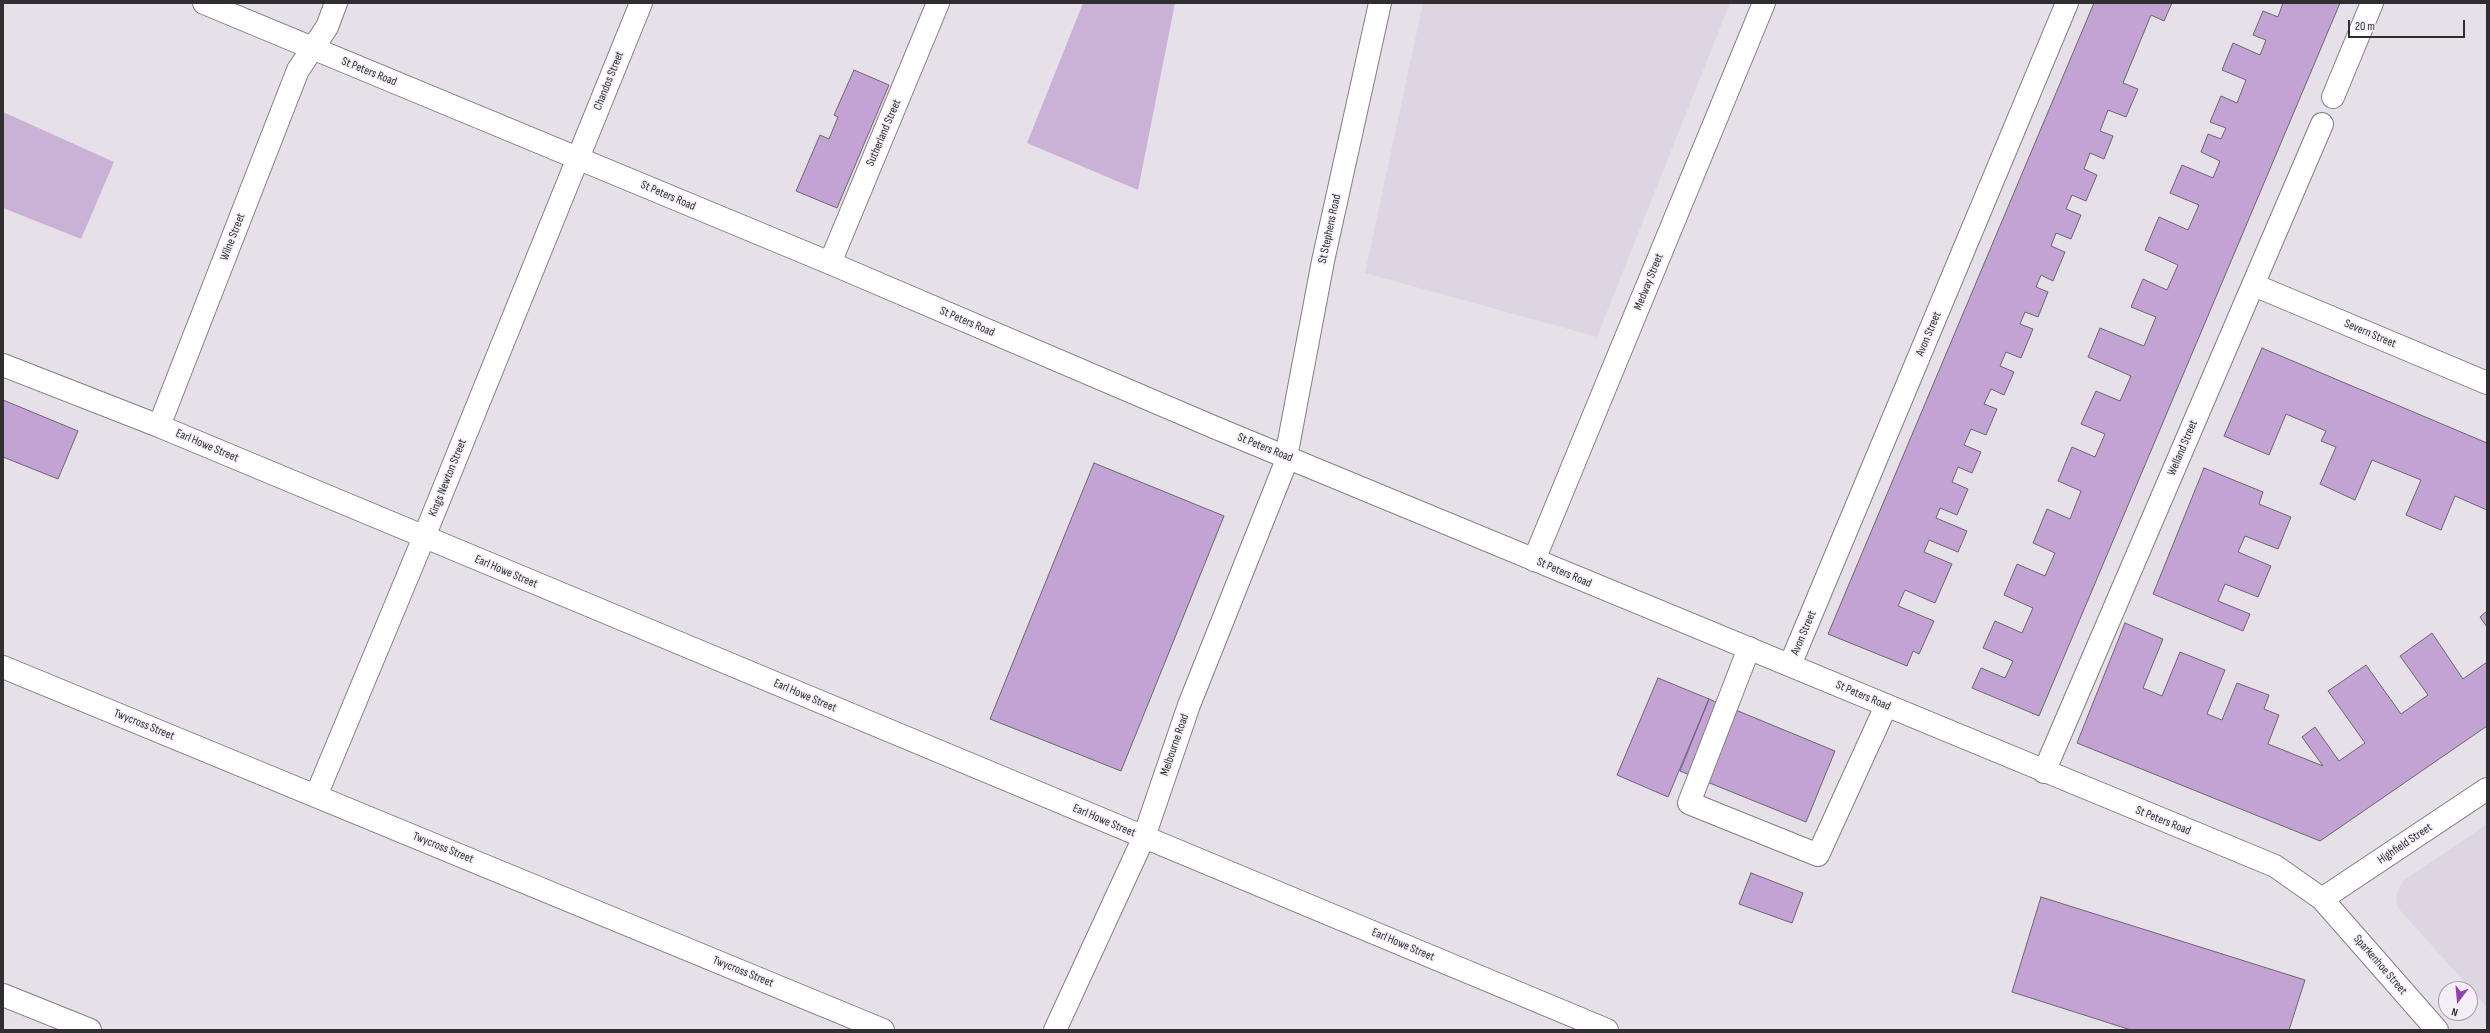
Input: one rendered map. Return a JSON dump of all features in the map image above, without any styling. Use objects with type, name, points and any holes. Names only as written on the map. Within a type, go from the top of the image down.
[{"type":"street","name":"St Peters Road","points":[[204,3],[830,263],[1534,560],[1790,665],[2044,772],[2275,866],[2322,900]]},
{"type":"street","name":"Wilne Street","points":[[159,426],[298,70],[327,27],[336,3]]},
{"type":"street","name":"Chandos Street","points":[[577,158],[641,3]]},
{"type":"street","name":"Sutherland Street","points":[[830,263],[938,3]]},
{"type":"street","name":"St Stephens Road","points":[[1287,457],[1323,261],[1380,3]]},
{"type":"street","name":"Medway Street","points":[[1534,560],[1764,3]]},
{"type":"street","name":"Avon Street","points":[[1790,665],[2067,3]]},
{"type":"street","points":[[2333,97],[2372,3]]},
{"type":"street","name":"Welland Street","points":[[2044,772],[2322,124]]},
{"type":"street","name":"Kings Newton Street","points":[[316,796],[424,537],[577,158]]},
{"type":"street","name":"Severn Street","points":[[2254,285],[2487,384]]},
{"type":"street","name":"Earl Howe Street","points":[[3,365],[159,426],[1607,1030]]},
{"type":"street","name":"Melbourne Road","points":[[1055,1030],[1144,837],[1189,705],[1287,457]]},
{"type":"street","points":[[1749,648],[1689,803],[1818,855],[1886,706]]},
{"type":"street","name":"Twycross Street","points":[[3,666],[884,1030]]},
{"type":"street","name":"Highfield Street","points":[[2322,900],[2487,789]]},
{"type":"street","name":"Sparkenhoe Street","points":[[2322,900],[2437,1030]]},
{"type":"street","points":[[3,995],[90,1030]]},
{"type":"shaded area","points":[[1083,3],[1175,3],[1138,190],[1027,143]]},
{"type":"shaded area","points":[[1423,3],[1730,3],[1597,337],[1365,273]]},
{"type":"shaded area","points":[[3,112],[114,162],[81,239],[3,208]]},
{"type":"shaded area","points":[[2487,824],[2487,1007],[2478,997],[2478,981],[2464,981],[2398,908],[2396,902],[2397,891],[2403,881]]},
{"type":"building","points":[[2094,3],[2172,3],[2164,21],[2151,15],[2123,83],[2138,89],[2126,117],[2108,110],[2100,131],[2113,136],[2104,159],[2090,153],[2084,169],[2097,175],[2086,201],[2072,195],[2066,209],[2081,215],[2071,239],[2056,233],[2051,246],[2065,252],[2053,281],[2041,275],[2036,287],[2048,292],[2038,317],[2025,312],[2020,324],[2033,329],[2021,358],[2006,352],[2000,366],[2014,372],[2004,395],[1991,389],[1984,404],[1997,409],[1986,435],[1971,429],[1964,445],[1981,452],[1972,473],[1958,467],[1952,482],[1968,489],[1957,515],[1940,508],[1936,518],[1967,531],[1958,552],[1929,540],[1924,552],[1952,564],[1935,603],[1905,590],[1898,606],[1934,621],[1919,654],[1913,651],[1907,666],[1828,634]]},
{"type":"building","points":[[2283,3],[2340,3],[2039,716],[1972,688],[1981,668],[2005,678],[2013,661],[1983,648],[1995,621],[2022,633],[2033,608],[2004,595],[2017,564],[2045,576],[2055,553],[2033,543],[2047,509],[2070,519],[2081,491],[2058,481],[2072,447],[2095,457],[2105,434],[2081,424],[2096,391],[2120,401],[2131,376],[2088,357],[2100,328],[2144,346],[2156,317],[2131,307],[2143,279],[2167,290],[2178,265],[2145,250],[2159,217],[2188,230],[2199,205],[2170,193],[2182,165],[2213,178],[2220,161],[2201,152],[2208,134],[2221,139],[2226,128],[2210,122],[2221,96],[2237,103],[2246,80],[2222,70],[2233,43],[2260,55],[2266,40],[2253,35],[2263,11],[2278,17]]},
{"type":"building","points":[[854,70],[889,85],[837,208],[796,191],[820,135],[829,139],[838,117],[834,115]]},
{"type":"building","points":[[2262,348],[2487,443],[2487,510],[2455,496],[2441,530],[2406,515],[2421,480],[2372,460],[2355,500],[2320,484],[2336,447],[2321,441],[2326,431],[2286,414],[2269,455],[2224,436]]},
{"type":"building","points":[[3,400],[78,431],[58,479],[3,457]]},
{"type":"building","points":[[1094,463],[1224,516],[1121,771],[990,719]]},
{"type":"building","points":[[2204,468],[2263,492],[2259,504],[2291,517],[2278,549],[2245,536],[2238,552],[2271,566],[2258,597],[2225,584],[2218,601],[2250,614],[2243,631],[2153,594]]},
{"type":"building","points":[[2487,611],[2487,627],[2480,617]]},
{"type":"building","points":[[2125,623],[2163,639],[2143,688],[2162,696],[2180,652],[2225,670],[2207,714],[2222,720],[2237,683],[2269,695],[2264,709],[2279,715],[2268,744],[2323,766],[2302,737],[2315,727],[2339,761],[2365,743],[2328,691],[2366,665],[2401,714],[2428,695],[2400,656],[2432,633],[2463,679],[2487,662],[2487,726],[2320,841],[2077,743]]},
{"type":"building","points":[[1658,678],[1709,699],[1668,797],[1617,775]]},
{"type":"building","points":[[1709,699],[1835,751],[1806,822],[1680,771]]},
{"type":"building","points":[[1751,873],[1803,893],[1792,923],[1739,904]]},
{"type":"building","points":[[2041,897],[2305,980],[2289,1030],[2131,1030],[2012,992]]}]
